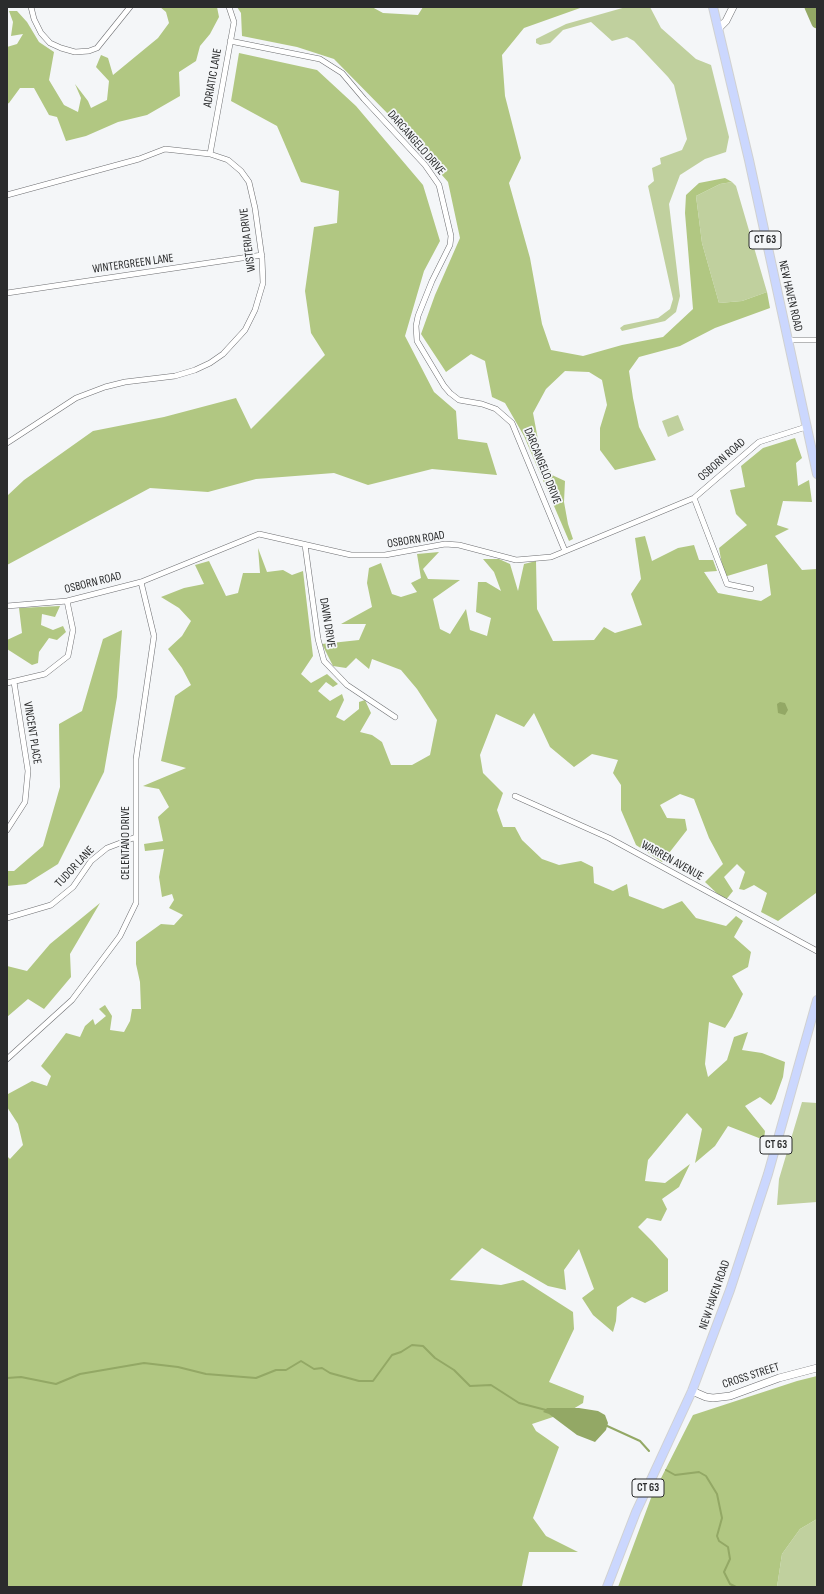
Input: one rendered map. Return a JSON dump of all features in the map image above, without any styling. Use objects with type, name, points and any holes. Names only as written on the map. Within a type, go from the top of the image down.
[{"type":"main road","name":"NEW HAVEN ROAD","points":[[713,7],[719,28],[817,474]]},
{"type":"main road","name":"NEW HAVEN ROAD","points":[[607,1587],[636,1512],[692,1391],[730,1290],[766,1180],[817,1000]]},
{"type":"street","points":[[31,7],[34,19],[41,34],[50,43],[75,52],[89,51],[97,48],[130,7]]},
{"type":"street","name":"ADRIATIC LANE","points":[[210,154],[234,22],[229,7]]},
{"type":"street","points":[[719,28],[732,12],[733,7]]},
{"type":"street","name":"DARCANGELO DRIVE","points":[[230,41],[320,59],[342,73],[364,100],[425,165],[439,185],[450,228],[450,245],[432,281],[418,316],[416,326],[417,341],[450,394],[460,400],[482,404],[496,409],[507,417],[512,423],[565,551]]},
{"type":"street","name":"WISTERIA DRIVE","points":[[7,195],[139,159],[166,149],[210,154],[228,160],[241,170],[249,182],[255,208],[262,255],[262,283],[256,310],[245,330],[223,354],[195,370],[175,376],[125,382],[105,387],[76,398],[7,443]]},
{"type":"street","name":"WINTERGREEN LANE","points":[[7,293],[262,255]]},
{"type":"street","points":[[788,340],[817,340]]},
{"type":"street","name":"OSBORN ROAD","points":[[7,606],[67,601],[141,582],[259,534],[351,555],[385,555],[445,544],[459,545],[516,560],[551,557],[694,498],[759,442],[806,427]]},
{"type":"street","points":[[694,498],[727,584],[751,589]]},
{"type":"street","name":"DAVIN DRIVE","points":[[306,545],[318,639],[324,661],[347,685],[395,717]]},
{"type":"street","name":"CELENTANO DRIVE","points":[[7,1059],[72,1000],[120,936],[136,903],[136,759],[154,636],[141,582]]},
{"type":"street","points":[[7,683],[45,674],[68,656],[73,630],[67,601]]},
{"type":"street","name":"VINCENT PLACE","points":[[7,830],[25,802],[28,772],[14,682]]},
{"type":"street","name":"WARREN AVENUE","points":[[515,796],[609,838],[817,951]]},
{"type":"street","name":"TUDOR LANE","points":[[7,918],[51,905],[72,887],[90,862],[107,848],[136,837]]},
{"type":"street","name":"CROSS STREET","points":[[692,1391],[706,1397],[713,1398],[730,1396],[779,1378],[817,1368]]},
{"type":"shaded area","points":[[160,7],[217,7],[219,17],[210,34],[200,46],[196,61],[179,72],[180,96],[147,115],[118,122],[86,136],[66,141],[57,117],[49,115],[34,88],[20,88],[7,104],[7,47],[17,44],[23,34],[11,36],[13,22],[9,11],[17,11],[27,22],[39,42],[54,52],[49,80],[64,105],[78,112],[81,98],[75,84],[88,101],[91,108],[107,100],[109,81],[96,67],[101,55],[108,58],[113,75],[158,38],[169,23],[166,12]]},
{"type":"shaded area","points":[[237,7],[372,7],[383,13],[418,15],[423,7],[583,7],[524,28],[502,55],[505,96],[521,158],[509,183],[530,258],[542,324],[551,350],[583,356],[622,345],[663,337],[693,309],[685,213],[686,195],[699,183],[725,178],[732,182],[720,184],[696,196],[702,243],[719,303],[742,301],[767,292],[770,308],[715,328],[680,346],[639,357],[629,371],[633,398],[639,427],[656,460],[615,470],[600,450],[600,428],[607,405],[602,380],[589,372],[565,371],[546,389],[533,413],[539,445],[552,475],[565,481],[564,502],[568,524],[573,539],[569,541],[524,436],[505,403],[492,397],[485,361],[471,354],[446,372],[421,334],[435,295],[460,238],[448,182],[393,119],[334,59],[297,47],[242,36],[241,13]]},
{"type":"shaded area","points":[[626,7],[650,7],[661,28],[696,59],[711,65],[729,137],[726,152],[705,159],[680,175],[669,204],[680,296],[676,312],[665,321],[622,331],[620,328],[624,325],[658,318],[670,309],[673,299],[648,186],[654,181],[652,168],[661,164],[660,158],[682,150],[687,139],[674,85],[634,41],[627,37],[612,41],[591,22],[563,30],[550,43],[540,45],[536,43],[536,39],[566,24]]},
{"type":"shaded area","points":[[239,53],[317,70],[356,106],[423,185],[440,241],[424,271],[405,336],[434,392],[456,411],[458,439],[487,443],[497,475],[432,469],[368,485],[334,473],[256,479],[208,492],[150,488],[7,565],[7,496],[24,480],[93,431],[164,417],[236,398],[251,429],[325,355],[311,333],[305,291],[314,227],[337,223],[339,191],[301,182],[277,126],[231,101]]},
{"type":"shaded area","points":[[732,182],[736,186],[767,292],[742,301],[719,303],[702,243],[696,196],[720,184]]},
{"type":"shaded area","points":[[678,415],[684,430],[668,437],[662,421]]},
{"type":"shaded area","points":[[795,438],[802,458],[796,463],[798,486],[809,480],[812,502],[783,501],[777,525],[789,529],[775,536],[802,570],[817,569],[816,893],[778,921],[761,912],[767,893],[754,885],[744,890],[739,889],[745,872],[737,864],[724,877],[733,891],[725,901],[705,882],[723,864],[709,838],[694,799],[680,794],[660,805],[667,818],[685,819],[687,830],[662,862],[636,845],[621,810],[621,785],[613,773],[618,760],[592,754],[574,767],[550,747],[534,713],[524,727],[496,714],[480,755],[483,773],[503,793],[497,810],[503,827],[515,827],[522,840],[542,859],[559,865],[581,861],[593,867],[594,883],[613,891],[627,884],[629,896],[663,909],[682,901],[696,918],[726,926],[736,916],[743,921],[734,937],[751,952],[748,967],[732,976],[743,994],[725,1028],[709,1022],[705,1064],[708,1077],[727,1060],[734,1037],[748,1032],[742,1050],[762,1053],[785,1062],[783,1077],[775,1099],[771,1105],[760,1097],[745,1106],[765,1131],[764,1140],[728,1126],[715,1146],[695,1163],[702,1129],[687,1113],[648,1160],[645,1181],[665,1183],[690,1164],[679,1187],[662,1199],[667,1209],[661,1221],[647,1218],[638,1227],[668,1259],[668,1291],[645,1303],[632,1297],[617,1307],[616,1321],[613,1332],[593,1315],[582,1298],[594,1289],[579,1249],[564,1270],[566,1290],[548,1286],[482,1248],[450,1280],[501,1285],[523,1280],[573,1312],[574,1329],[549,1382],[584,1396],[583,1403],[568,1412],[532,1424],[536,1431],[559,1447],[533,1518],[546,1536],[578,1552],[529,1552],[523,1587],[7,1587],[7,1156],[10,1159],[23,1145],[18,1124],[7,1107],[7,1100],[8,1094],[32,1081],[47,1086],[51,1076],[41,1066],[66,1033],[80,1037],[85,1026],[93,1019],[95,1025],[106,1016],[99,1009],[105,1005],[112,1016],[110,1030],[124,1032],[130,1021],[132,1009],[141,1009],[140,982],[136,964],[136,942],[161,924],[174,925],[183,915],[169,908],[174,900],[172,894],[162,897],[159,877],[164,849],[145,851],[144,844],[163,841],[158,817],[169,807],[159,789],[143,786],[186,768],[161,761],[175,696],[191,685],[182,668],[168,649],[182,636],[191,621],[179,608],[161,597],[184,588],[204,584],[195,565],[209,561],[226,596],[238,593],[243,573],[260,573],[258,548],[267,572],[283,570],[292,575],[303,571],[313,656],[301,674],[311,683],[327,674],[338,684],[333,687],[326,682],[318,691],[330,701],[342,694],[344,700],[336,717],[344,721],[359,709],[359,702],[365,700],[371,713],[360,732],[372,735],[382,742],[391,765],[412,765],[430,755],[437,720],[417,689],[401,670],[372,659],[369,669],[356,658],[346,668],[333,666],[322,644],[359,640],[366,624],[341,624],[372,607],[367,583],[369,568],[381,563],[392,594],[401,597],[417,592],[411,583],[421,578],[417,554],[439,552],[423,569],[428,579],[460,580],[433,599],[440,629],[450,634],[466,609],[470,630],[487,636],[491,618],[476,612],[478,582],[486,582],[501,591],[494,572],[483,559],[499,559],[510,564],[518,591],[524,564],[536,561],[537,609],[553,641],[594,640],[604,627],[615,633],[642,625],[631,594],[641,579],[635,538],[645,536],[652,561],[678,548],[694,545],[699,560],[713,560],[717,571],[704,572],[718,593],[761,601],[771,595],[767,564],[724,577],[719,548],[747,525],[736,514],[730,490],[745,487],[741,466],[763,448]]},
{"type":"shaded area","points":[[60,606],[55,617],[42,614],[41,625],[53,630],[63,626],[66,632],[57,640],[49,638],[39,652],[38,663],[32,665],[7,649],[7,640],[22,633],[19,608]]},
{"type":"shaded area","points":[[122,630],[117,697],[104,772],[58,864],[26,884],[7,886],[7,871],[14,871],[43,846],[60,787],[59,724],[82,711],[103,639]]},
{"type":"shaded area","points":[[780,702],[785,703],[788,710],[785,715],[778,713],[777,704]]},
{"type":"shaded area","points":[[100,903],[70,954],[71,977],[44,1009],[28,999],[7,1017],[7,966],[27,971],[50,944]]},
{"type":"shaded area","points":[[802,1102],[817,1103],[817,1202],[777,1205],[779,1179]]},
{"type":"shaded area","points":[[817,1376],[817,1519],[800,1529],[782,1554],[777,1587],[618,1587],[651,1498],[693,1415],[797,1381]]},
{"type":"shaded area","points":[[547,1408],[579,1408],[598,1411],[605,1415],[608,1423],[606,1430],[595,1442],[577,1435],[549,1414],[543,1412]]},
{"type":"shaded area","points":[[817,1519],[817,1587],[777,1587],[782,1554],[800,1529]]},
{"type":"waterway","points":[[810,7],[817,23]]},
{"type":"waterway","points":[[7,1378],[21,1377],[56,1384],[80,1374],[144,1363],[178,1367],[206,1374],[256,1378],[276,1370],[286,1370],[301,1361],[314,1369],[322,1368],[330,1373],[359,1381],[373,1381],[392,1355],[401,1352],[412,1345],[423,1346],[435,1358],[454,1370],[470,1386],[491,1385],[519,1403],[546,1410]]},
{"type":"waterway","points":[[605,1425],[640,1441],[649,1451]]},
{"type":"waterway","points":[[666,1470],[675,1475],[699,1472],[706,1476],[717,1494],[722,1518],[717,1536],[719,1541],[728,1547],[730,1559],[724,1572],[730,1584],[736,1587]]}]
